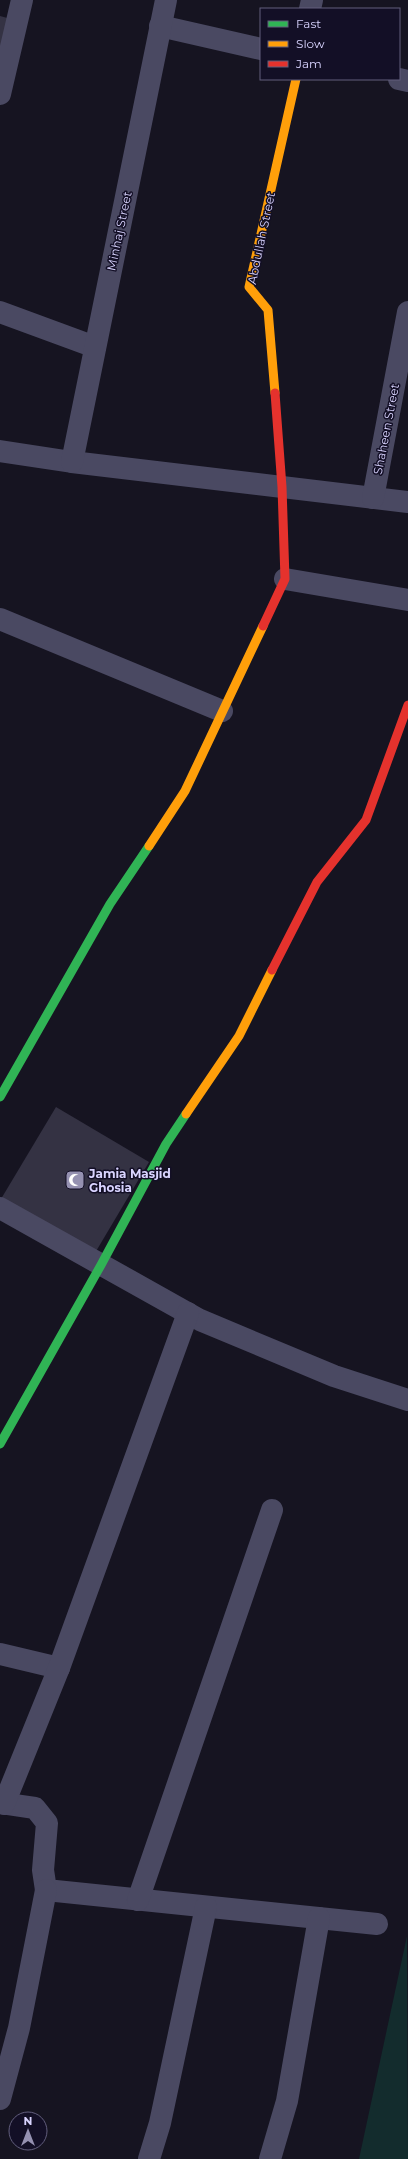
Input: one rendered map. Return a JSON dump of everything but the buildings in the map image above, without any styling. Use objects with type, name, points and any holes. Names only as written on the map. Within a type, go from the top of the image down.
[{"type":"street","points":[[0,94],[22,0]]},
{"type":"street","name":"Minhaj Street","points":[[72,462],[166,0]]},
{"type":"street","points":[[160,26],[260,48]]},
{"type":"street","name":"Abdullah Street","points":[[282,487],[268,310],[249,287],[296,80]]},
{"type":"street","points":[[0,312],[95,347]]},
{"type":"street","name":"Shaheen Street","points":[[373,498],[408,312]]},
{"type":"street","points":[[0,451],[72,462],[408,502]]},
{"type":"street","points":[[0,1097],[10,1077],[110,904],[184,791],[285,579],[282,487]]},
{"type":"street","points":[[285,579],[408,600]]},
{"type":"street","points":[[0,619],[222,711]]},
{"type":"street","points":[[0,1444],[101,1265],[166,1144],[239,1036],[318,882],[366,820],[408,705]]},
{"type":"street","points":[[0,1208],[200,1320],[334,1376],[408,1400]]},
{"type":"street","points":[[0,2099],[19,2028],[46,1890],[43,1870],[47,1823],[35,1808],[2,1803],[59,1668],[188,1313]]},
{"type":"street","points":[[138,1900],[272,1510]]},
{"type":"street","points":[[0,1654],[59,1668]]},
{"type":"street","points":[[46,1890],[377,1924]]},
{"type":"street","points":[[149,2159],[160,2123],[206,1907]]},
{"type":"street","points":[[270,2159],[287,2101],[319,1918]]},
{"type":"green space","points":[[407,1936],[408,2159],[359,2159]]},
{"type":"traffic: fast","points":[[0,1097],[110,904],[149,846]]},
{"type":"traffic: fast","points":[[0,1444],[101,1265],[166,1144],[186,1114]]},
{"type":"traffic: slow","points":[[275,393],[268,310],[249,287],[296,80]]},
{"type":"traffic: slow","points":[[149,846],[185,791],[263,626]]},
{"type":"traffic: slow","points":[[186,1114],[239,1036],[272,970]]},
{"type":"traffic: jam","points":[[263,626],[285,579],[282,487],[275,393]]},
{"type":"traffic: jam","points":[[272,970],[317,882],[366,820],[408,705]]},
{"type":"place","name":"Jamia Masjid Ghosia","points":[[75,1180]]}]
